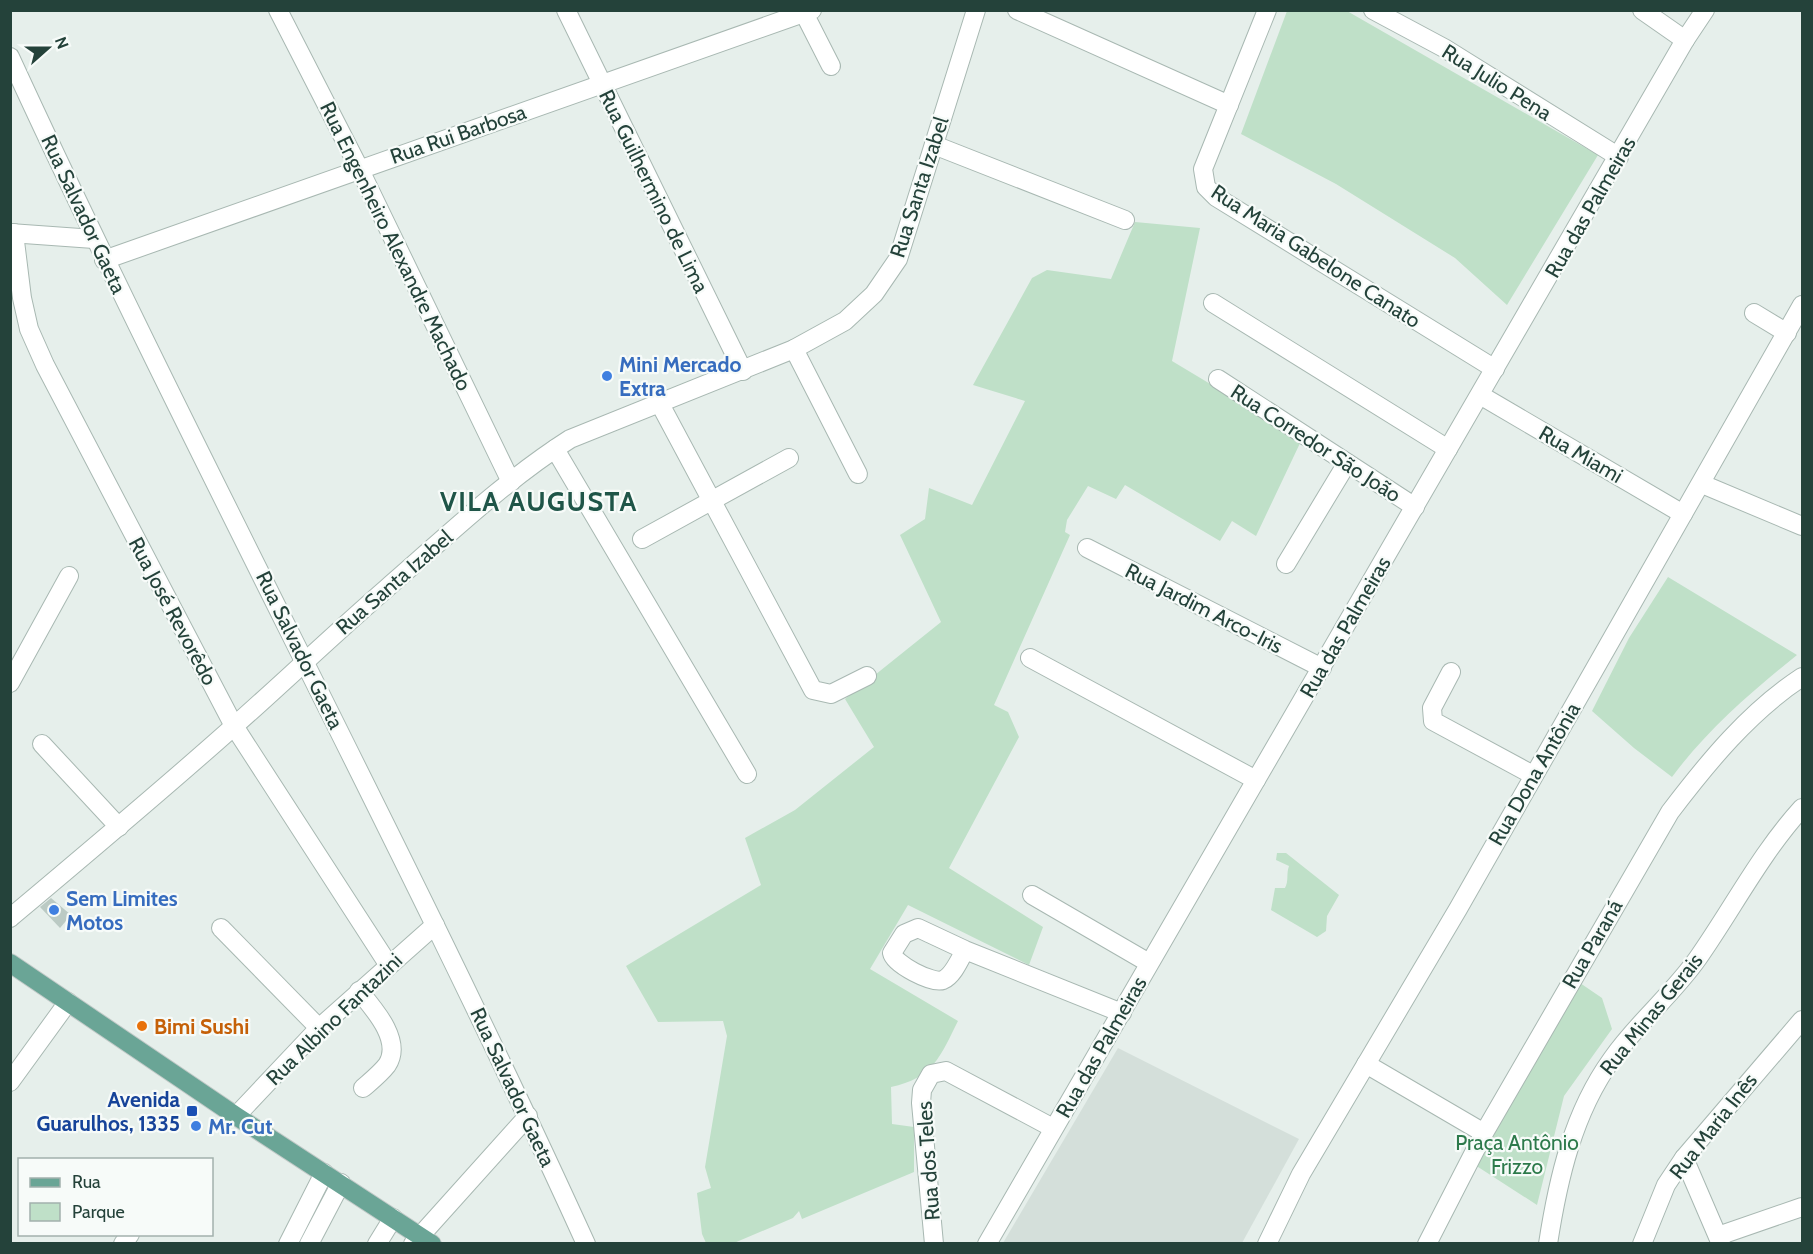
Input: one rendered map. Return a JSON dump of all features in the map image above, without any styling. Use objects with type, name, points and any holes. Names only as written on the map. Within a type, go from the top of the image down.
[{"type":"main road","points":[[10,963],[236,1116],[393,1218],[422,1241]]},
{"type":"street","name":"Rua Engenheiro Alexandre Machado","points":[[278,10],[359,168],[511,482]]},
{"type":"street","name":"Rua Guilhermino de Lima","points":[[566,10],[600,84],[743,370]]},
{"type":"street","name":"Rua Santa Izabel","points":[[10,918],[234,726],[305,659],[511,482],[555,449],[570,440],[794,349],[845,321],[880,286],[898,259],[976,10]]},
{"type":"street","points":[[1017,10],[1229,105]]},
{"type":"street","name":"Rua Maria Gabelone Canato","points":[[1267,10],[1203,169],[1204,183],[1209,192],[1495,369]]},
{"type":"street","points":[[1642,10],[1685,40]]},
{"type":"street","name":"Rua das Palmeiras","points":[[987,1244],[1685,40],[1705,10]]},
{"type":"street","name":"Rua Julio Pena","points":[[1376,11],[1444,48],[1619,157]]},
{"type":"street","name":"Rua Rui Barbosa","points":[[104,260],[359,168],[808,12]]},
{"type":"street","points":[[808,12],[831,66]]},
{"type":"street","name":"Rua Salvador Gaeta","points":[[10,57],[104,260],[305,659],[528,1116],[586,1244]]},
{"type":"street","points":[[934,144],[1125,220]]},
{"type":"street","points":[[12,233],[94,239]]},
{"type":"street","name":"Rua José Revorêdo","points":[[12,233],[29,329],[45,365],[234,726],[388,964]]},
{"type":"street","points":[[1213,303],[1448,449]]},
{"type":"street","name":"Rua Dona Antônia","points":[[1267,1244],[1301,1174],[1702,484],[1803,305]]},
{"type":"street","points":[[1754,313],[1787,333]]},
{"type":"street","points":[[794,349],[858,474]]},
{"type":"street","name":"Rua Corredor São João","points":[[1218,379],[1415,507]]},
{"type":"street","name":"Rua Miami","points":[[1480,395],[1683,514]]},
{"type":"street","points":[[660,404],[813,690],[831,694],[867,676]]},
{"type":"street","points":[[555,449],[593,518],[747,774]]},
{"type":"street","points":[[642,539],[789,458]]},
{"type":"street","points":[[1286,564],[1347,463]]},
{"type":"street","points":[[1702,484],[1803,526]]},
{"type":"street","name":"Rua Jardim Arco-Iris","points":[[1087,548],[1322,668]]},
{"type":"street","points":[[10,683],[69,576]]},
{"type":"street","points":[[1030,658],[1256,780]]},
{"type":"street","points":[[1451,672],[1432,708],[1433,721],[1533,775]]},
{"type":"street","name":"Rua Paraná","points":[[1426,1244],[1484,1133],[1670,812],[1705,765],[1727,741],[1758,711],[1803,677]]},
{"type":"street","points":[[42,744],[118,827]]},
{"type":"street","name":"Rua Minas Gerais","points":[[1548,1244],[1563,1166],[1600,1077],[1612,1058],[1682,980],[1741,889],[1803,808]]},
{"type":"street","points":[[1032,895],[1149,963]]},
{"type":"street","name":"Rua Albino Fantazini","points":[[236,1116],[319,1028],[388,964],[435,925]]},
{"type":"street","points":[[221,928],[319,1028]]},
{"type":"street","points":[[965,950],[1122,1013]]},
{"type":"street","points":[[359,991],[382,1021],[392,1053],[388,1064],[363,1088]]},
{"type":"street","points":[[10,1082],[68,1002]]},
{"type":"street","name":"Rua Maria Inês","points":[[1642,1244],[1666,1185],[1684,1158],[1803,1020]]},
{"type":"street","points":[[1366,1064],[1484,1133]]},
{"type":"street","name":"Rua dos Teles","points":[[934,1244],[921,1103],[922,1090],[931,1074],[946,1071],[1053,1128]]},
{"type":"street","points":[[422,1241],[528,1116]]},
{"type":"street","points":[[1684,1158],[1719,1240],[1803,1207]]},
{"type":"street","points":[[288,1244],[324,1173]]},
{"type":"street","points":[[309,1244],[341,1183]]},
{"type":"street","points":[[377,1244],[393,1218]]},
{"type":"shaded area","points":[[1118,1048],[1299,1139],[1242,1243],[1003,1243]]},
{"type":"green space","points":[[1287,11],[1347,11],[1598,155],[1507,305],[1455,258],[1336,184],[1241,134]]},
{"type":"green space","points":[[1135,222],[1200,228],[1172,361],[1302,439],[1256,536],[1232,521],[1220,541],[1125,485],[1116,499],[1088,486],[1067,520],[1065,532],[1070,535],[994,705],[1008,712],[1019,737],[949,868],[1043,927],[1029,965],[908,905],[870,969],[958,1021],[940,1055],[926,1072],[917,1078],[891,1087],[892,1124],[914,1127],[914,1172],[802,1219],[799,1211],[793,1218],[734,1243],[706,1243],[702,1234],[697,1193],[711,1188],[705,1167],[727,1036],[723,1021],[658,1022],[626,966],[761,885],[745,838],[795,810],[874,747],[845,699],[941,622],[900,535],[925,519],[929,488],[972,505],[1025,401],[973,385],[1032,278],[1047,270],[1111,279]]},
{"type":"green space","points":[[1668,577],[1797,655],[1730,712],[1672,777],[1634,748],[1592,711],[1629,638]]},
{"type":"green space","points":[[1277,853],[1286,853],[1339,895],[1327,916],[1326,931],[1317,937],[1271,910],[1275,888],[1285,888],[1289,866],[1276,860]]},
{"type":"green space","name":"Praça Antônio Frizzo","points":[[1580,983],[1602,998],[1612,1029],[1564,1096],[1537,1205],[1475,1165]]},
{"type":"building","name":"Sem Limites Motos","points":[[51,898],[71,915],[60,928],[40,907]]},
{"type":"place","name":"Mini Mercado Extra","points":[[607,376]]},
{"type":"place","name":"Sem Limites Motos","points":[[54,910]]},
{"type":"place","name":"Bimi Sushi","points":[[142,1026]]},
{"type":"place","name":"Avenida Guarulhos, 1335","points":[[192,1111]]},
{"type":"place","name":"Mr. Cut","points":[[196,1126]]},
{"type":"district","name":"VILA AUGUSTA","points":[[539,501]]}]
